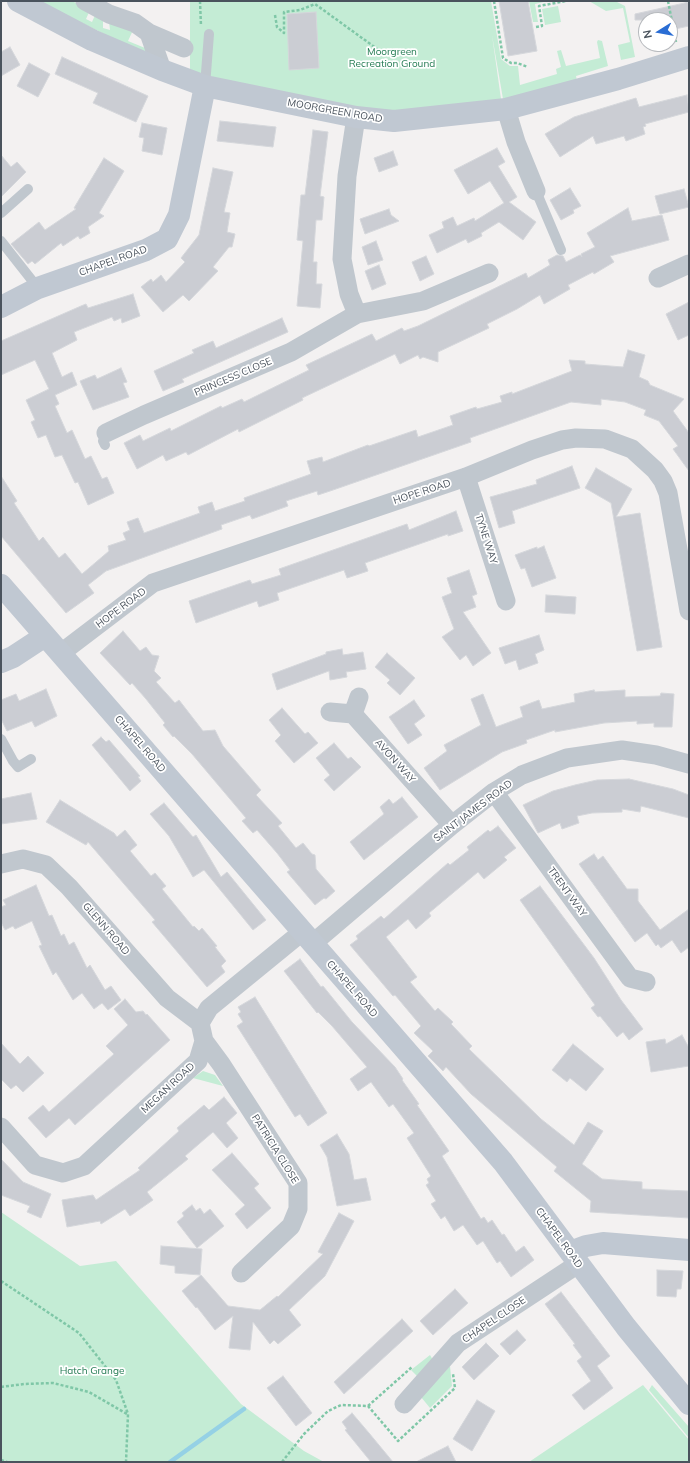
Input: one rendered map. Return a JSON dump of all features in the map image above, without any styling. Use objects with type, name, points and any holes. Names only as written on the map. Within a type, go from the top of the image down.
[{"type":"street","name":"MOORGREEN ROAD","points":[[18,1],[92,40],[162,70],[205,86],[356,117],[394,121],[506,108],[618,79],[683,53]]},
{"type":"street","points":[[85,1],[109,14],[135,23],[149,33],[184,48]]},
{"type":"street","points":[[149,33],[162,70]]},
{"type":"street","name":"CHAPEL ROAD","points":[[1,307],[38,288],[146,250],[167,239],[179,215],[205,86]]},
{"type":"street","points":[[506,108],[516,142],[536,192]]},
{"type":"street","points":[[356,117],[347,176],[342,259],[349,294],[356,314]]},
{"type":"street","points":[[658,278],[689,264]]},
{"type":"street","name":"PRINCESS CLOSE","points":[[106,439],[144,415],[291,352],[356,314],[423,301],[489,273]]},
{"type":"street","name":"HOPE ROAD","points":[[61,653],[153,583],[466,477],[532,450],[569,439],[605,440],[632,450],[655,470],[668,493],[689,611]]},
{"type":"street","name":"TYNE WAY","points":[[466,477],[506,601]]},
{"type":"street","name":"CHAPEL ROAD","points":[[1,584],[44,636],[61,653],[503,1162],[626,1327],[689,1404]]},
{"type":"street","points":[[1,662],[13,657],[44,636]]},
{"type":"street","name":"AVON WAY","points":[[330,712],[356,706],[452,825]]},
{"type":"street","name":"SAINT JAMES ROAD","points":[[307,938],[494,792],[522,775],[542,766],[567,758],[622,750],[639,752],[689,764]]},
{"type":"street","name":"TRENT WAY","points":[[494,792],[630,978],[646,982]]},
{"type":"street","name":"GLENN ROAD","points":[[1,864],[22,859],[46,865],[69,887],[168,998],[202,1032]]},
{"type":"street","name":"MEGAN ROAD","points":[[1,1127],[35,1165],[63,1173],[84,1166],[198,1060],[202,1032],[209,1008],[307,938]]},
{"type":"street","name":"PATRICIA CLOSE","points":[[202,1032],[298,1183],[298,1209],[291,1226],[241,1273]]},
{"type":"street","points":[[574,1258],[586,1246],[602,1244],[689,1250]]},
{"type":"street","name":"CHAPEL CLOSE","points":[[404,1404],[458,1343],[574,1258]]},
{"type":"lane","points":[[205,86],[209,34]]},
{"type":"lane","points":[[1,213],[28,189]]},
{"type":"lane","points":[[536,192],[561,250]]},
{"type":"lane","points":[[1,241],[38,288]]},
{"type":"lane","points":[[1,739],[12,761],[18,766],[31,759]]},
{"type":"path","points":[[494,1],[504,58],[511,64],[517,63],[528,68]]},
{"type":"path","points":[[536,27],[542,26],[539,6],[566,1]]},
{"type":"path","points":[[668,1],[683,53]]},
{"type":"path","points":[[275,15],[277,27],[284,33],[284,12],[300,10],[316,4],[380,51],[380,56]]},
{"type":"path","points":[[1,1281],[78,1333],[116,1380],[128,1414],[126,1462]]},
{"type":"path","points":[[368,1406],[412,1366]]},
{"type":"path","points":[[1,1387],[24,1384],[53,1383],[89,1392],[128,1414]]},
{"type":"path","points":[[282,1462],[304,1434]]},
{"type":"path","points":[[1,1460],[6,1462]]},
{"type":"green space","points":[[38,1],[72,1],[90,10],[86,19],[92,22],[96,13],[103,16],[103,28],[110,30],[109,21],[134,28],[128,41],[150,50],[148,56]]},
{"type":"green space","name":"Moorgreen Recreation Ground","points":[[190,1],[491,1],[501,59],[510,66],[518,66],[520,85],[557,74],[556,69],[561,67],[557,51],[561,50],[566,66],[600,58],[597,42],[598,40],[602,41],[608,66],[576,76],[577,81],[503,99],[492,35],[501,99],[394,116],[285,96],[190,71]]},
{"type":"green space","points":[[529,1],[548,1],[535,4],[538,22],[533,22]]},
{"type":"green space","points":[[589,1],[615,1],[625,6],[635,57],[621,60],[618,45],[630,42],[623,8],[606,11]]},
{"type":"green space","points":[[558,6],[561,22],[545,25],[542,9]]},
{"type":"green space","points":[[203,1071],[215,1075],[223,1086],[193,1078]]},
{"type":"green space","name":"Hatch Grange","points":[[1,1212],[80,1266],[116,1261],[241,1404],[304,1451],[324,1462],[1,1462]]},
{"type":"green space","points":[[430,1355],[433,1360],[417,1376],[411,1370]]},
{"type":"green space","points":[[450,1366],[452,1386],[430,1408],[421,1397]]},
{"type":"green space","points":[[643,1385],[689,1440],[689,1462],[529,1462]]},
{"type":"green space","points":[[652,1385],[689,1427],[689,1438],[649,1390]]},
{"type":"building","points":[[499,1],[528,1],[537,51],[508,56]]},
{"type":"building","points":[[689,2],[689,26],[678,28],[678,12],[644,12]]},
{"type":"building","points":[[316,12],[319,68],[289,70],[287,14]]},
{"type":"building","points":[[638,13],[638,20],[635,20],[635,14]]},
{"type":"building","points":[[10,47],[20,65],[1,76],[1,52]]},
{"type":"building","points":[[62,57],[148,96],[136,122],[93,103],[98,93],[55,74]]},
{"type":"building","points":[[29,63],[50,74],[38,97],[17,86]]},
{"type":"building","points":[[687,95],[689,112],[645,124],[646,126],[643,127],[645,134],[626,141],[624,136],[596,144],[593,136],[560,157],[545,134],[574,117],[636,98],[639,107]]},
{"type":"building","points":[[220,121],[276,127],[273,147],[217,141]]},
{"type":"building","points":[[142,123],[167,128],[162,155],[142,151],[144,138],[139,137]]},
{"type":"building","points":[[313,130],[328,132],[320,196],[324,197],[322,220],[316,220],[313,262],[317,262],[316,284],[322,284],[320,308],[297,306],[303,241],[297,240],[301,195],[305,195]]},
{"type":"building","points":[[497,148],[505,162],[498,166],[517,197],[509,202],[536,222],[523,240],[499,222],[481,233],[482,236],[468,243],[466,239],[437,253],[429,235],[444,228],[442,222],[453,217],[457,226],[474,218],[475,221],[504,203],[490,181],[468,194],[454,170]]},
{"type":"building","points":[[393,151],[398,165],[379,172],[374,158]]},
{"type":"building","points":[[1,155],[11,167],[17,162],[26,172],[1,197]]},
{"type":"building","points":[[104,158],[124,171],[99,213],[104,216],[88,227],[90,233],[80,239],[78,236],[63,246],[61,243],[35,264],[32,261],[28,264],[11,244],[39,222],[45,230],[76,209],[74,208]]},
{"type":"building","points":[[213,168],[233,172],[224,212],[230,213],[227,232],[235,234],[232,247],[229,247],[213,267],[218,271],[189,301],[183,295],[163,312],[141,287],[151,279],[153,282],[161,275],[166,282],[185,262],[181,258],[199,235]]},
{"type":"building","points":[[570,188],[581,206],[573,210],[574,213],[561,220],[550,200]]},
{"type":"building","points":[[684,189],[689,207],[660,214],[655,196]]},
{"type":"building","points":[[628,208],[632,221],[662,215],[669,240],[610,256],[614,262],[594,274],[593,272],[568,285],[570,289],[544,304],[540,295],[517,309],[487,324],[489,328],[438,352],[438,362],[423,357],[420,359],[418,355],[400,364],[395,354],[302,398],[303,400],[239,432],[238,429],[188,455],[186,452],[166,461],[163,455],[137,469],[124,443],[140,435],[143,441],[170,428],[171,431],[221,406],[222,408],[242,399],[244,402],[309,370],[306,365],[372,334],[376,341],[402,328],[404,331],[418,326],[526,273],[528,278],[550,265],[548,260],[557,255],[563,256],[566,262],[580,255],[582,257],[581,254],[595,247],[587,233]]},
{"type":"building","points":[[389,209],[391,215],[399,221],[365,234],[360,219]]},
{"type":"building","points":[[376,241],[383,260],[368,265],[362,247]]},
{"type":"building","points":[[426,256],[434,274],[420,281],[412,262]]},
{"type":"building","points":[[379,265],[386,284],[372,290],[365,271]]},
{"type":"building","points":[[133,294],[140,316],[122,323],[121,318],[114,321],[112,317],[74,332],[77,340],[52,353],[62,377],[72,372],[77,385],[55,395],[59,404],[55,406],[67,433],[72,430],[85,459],[91,456],[102,479],[107,477],[114,493],[88,505],[78,482],[75,483],[62,455],[55,457],[46,435],[38,438],[31,422],[35,420],[26,400],[49,389],[35,360],[1,375],[1,341],[86,304],[88,308]]},
{"type":"building","points":[[689,302],[689,335],[678,340],[666,314]]},
{"type":"building","points":[[282,318],[288,332],[182,379],[184,382],[163,391],[154,371],[194,353],[192,350],[213,341],[216,348]]},
{"type":"building","points":[[628,350],[645,355],[639,377],[648,381],[650,385],[684,399],[673,411],[689,433],[689,471],[673,449],[678,446],[659,421],[644,415],[646,410],[625,402],[601,399],[601,405],[571,402],[470,438],[471,442],[333,490],[318,495],[317,491],[286,501],[288,506],[252,519],[250,515],[221,525],[222,529],[106,571],[88,585],[94,593],[66,613],[1,536],[1,476],[17,501],[14,503],[39,541],[43,537],[59,558],[65,553],[82,574],[109,551],[108,546],[126,540],[123,533],[130,530],[127,522],[138,518],[144,533],[200,513],[198,507],[212,502],[215,511],[245,501],[244,498],[311,474],[307,461],[322,457],[323,462],[368,445],[369,446],[416,430],[418,437],[453,425],[450,416],[476,407],[477,409],[502,402],[500,396],[512,392],[512,394],[572,371],[569,360],[585,361],[585,364],[623,367]]},
{"type":"building","points":[[121,368],[127,382],[123,383],[129,397],[93,410],[80,381],[95,375],[97,379]]},
{"type":"building","points":[[572,466],[580,488],[512,511],[515,523],[499,528],[490,497],[537,484],[536,480]]},
{"type":"building","points":[[596,468],[632,489],[616,517],[640,513],[662,647],[637,651],[611,503],[585,488]]},
{"type":"building","points":[[456,511],[463,531],[448,536],[448,534],[365,563],[368,571],[347,578],[344,570],[277,593],[279,600],[259,607],[257,601],[196,623],[189,601],[250,580],[252,584],[281,575],[279,569],[407,524],[409,530]]},
{"type":"building","points":[[544,546],[556,578],[532,587],[525,568],[521,569],[515,555]]},
{"type":"building","points":[[469,570],[477,594],[472,596],[476,607],[463,612],[491,653],[473,666],[466,655],[460,660],[442,637],[454,629],[442,597],[452,593],[447,578]]},
{"type":"building","points":[[546,595],[576,597],[575,614],[545,612]]},
{"type":"building","points":[[123,631],[140,651],[146,647],[152,655],[159,656],[154,671],[161,678],[156,682],[175,703],[179,700],[203,731],[215,730],[223,746],[261,790],[256,795],[282,823],[278,826],[296,848],[303,843],[312,854],[315,855],[316,869],[335,891],[326,899],[324,898],[315,905],[287,872],[290,870],[277,853],[257,830],[253,833],[242,821],[246,818],[192,754],[174,736],[173,737],[163,725],[165,723],[146,699],[132,683],[130,685],[100,653]]},
{"type":"building","points":[[539,635],[544,650],[535,654],[538,663],[519,670],[516,660],[505,664],[499,648]]},
{"type":"building","points":[[342,649],[343,655],[363,652],[366,669],[346,672],[347,677],[330,680],[329,671],[277,690],[272,674],[326,654],[326,652]]},
{"type":"building","points":[[387,653],[415,678],[400,695],[387,683],[390,680],[375,667]]},
{"type":"building","points":[[46,689],[57,716],[35,727],[32,721],[7,731],[1,719],[1,700],[16,694],[19,701]]},
{"type":"building","points":[[594,690],[595,692],[625,690],[625,697],[660,696],[661,693],[674,694],[672,727],[654,727],[654,723],[637,724],[637,721],[604,723],[555,732],[555,730],[526,740],[527,743],[502,752],[440,790],[424,768],[447,751],[444,745],[481,725],[471,699],[483,694],[496,727],[523,717],[520,707],[539,700],[542,709],[575,702],[574,694]]},
{"type":"building","points":[[414,700],[425,716],[414,724],[422,735],[408,744],[389,717]]},
{"type":"building","points":[[282,708],[305,734],[308,732],[318,743],[294,763],[275,741],[281,735],[269,720]]},
{"type":"building","points":[[101,737],[106,742],[109,740],[140,776],[138,777],[141,781],[130,791],[92,745]]},
{"type":"building","points":[[334,743],[348,759],[351,757],[361,767],[334,791],[324,780],[330,775],[316,758]]},
{"type":"building","points":[[629,779],[673,789],[689,795],[689,818],[641,806],[640,812],[622,809],[622,812],[592,813],[577,816],[579,823],[562,829],[560,823],[538,833],[523,805],[553,791],[575,785],[597,780]]},
{"type":"building","points":[[31,793],[37,819],[1,824],[1,799]]},
{"type":"building","points":[[402,797],[418,817],[364,860],[350,842],[384,814],[380,807],[389,799],[393,804]]},
{"type":"building","points":[[60,800],[114,833],[117,837],[125,830],[137,845],[130,851],[151,876],[155,873],[166,886],[162,889],[193,927],[194,926],[199,931],[202,928],[217,946],[215,947],[226,961],[221,966],[225,972],[207,987],[152,922],[155,920],[88,842],[86,845],[46,822]]},
{"type":"building","points":[[164,803],[193,837],[196,835],[221,877],[227,872],[266,920],[253,930],[204,870],[193,877],[169,836],[150,814]]},
{"type":"building","points":[[498,826],[516,848],[504,857],[507,860],[484,879],[478,872],[429,913],[431,916],[416,929],[408,919],[386,937],[417,977],[410,982],[435,1011],[438,1008],[453,1022],[451,1024],[472,1046],[469,1049],[541,1119],[574,1145],[588,1122],[603,1131],[582,1164],[602,1179],[642,1182],[642,1189],[688,1191],[689,1218],[590,1212],[591,1201],[554,1171],[557,1167],[471,1094],[446,1067],[443,1071],[428,1056],[433,1051],[414,1033],[421,1026],[395,995],[393,996],[350,945],[358,939],[356,936],[381,916],[384,919],[448,863],[450,865],[469,850],[467,847],[488,830],[490,832]]},
{"type":"building","points":[[594,854],[598,860],[603,856],[627,889],[638,889],[638,901],[660,930],[689,909],[689,947],[681,953],[672,940],[661,948],[658,944],[656,946],[647,933],[635,942],[579,864]]},
{"type":"building","points":[[36,885],[49,916],[52,915],[61,936],[64,934],[69,945],[74,942],[87,968],[90,965],[105,990],[111,986],[121,1000],[108,1010],[102,1003],[94,1009],[82,993],[73,1000],[56,972],[53,975],[39,946],[42,945],[32,921],[15,929],[13,926],[5,930],[1,922],[1,907],[6,905],[3,900]]},
{"type":"building","points":[[540,886],[594,958],[621,1000],[643,1029],[629,1040],[623,1032],[617,1037],[600,1016],[598,1017],[591,1008],[595,1005],[520,900]]},
{"type":"building","points":[[300,959],[321,987],[323,986],[352,1022],[395,1067],[403,1079],[402,1080],[419,1104],[417,1105],[449,1151],[442,1156],[481,1219],[484,1217],[488,1223],[492,1220],[516,1252],[524,1246],[534,1260],[511,1277],[500,1261],[497,1263],[483,1241],[477,1245],[463,1225],[454,1231],[445,1216],[441,1219],[431,1204],[436,1201],[426,1185],[429,1183],[427,1179],[431,1176],[407,1138],[414,1133],[393,1104],[389,1107],[371,1082],[358,1091],[350,1079],[367,1067],[332,1026],[318,1012],[317,1013],[284,971]]},
{"type":"building","points":[[255,997],[327,1113],[308,1126],[300,1114],[295,1117],[237,1026],[243,1022],[238,1014],[241,1012],[238,1007]]},
{"type":"building","points":[[125,999],[136,1012],[143,1011],[146,1015],[147,1014],[170,1040],[75,1125],[69,1118],[46,1138],[28,1118],[43,1105],[49,1112],[114,1054],[106,1046],[128,1025],[114,1009]]},
{"type":"building","points":[[682,1035],[689,1048],[689,1066],[651,1072],[646,1042],[665,1039],[666,1044]]},
{"type":"building","points":[[1,1043],[20,1064],[28,1056],[44,1073],[23,1092],[16,1085],[11,1089],[1,1079]]},
{"type":"building","points":[[573,1044],[604,1069],[586,1091],[570,1078],[567,1082],[552,1070]]},
{"type":"building","points":[[224,1097],[237,1113],[226,1123],[238,1138],[227,1148],[213,1132],[185,1156],[188,1159],[147,1192],[153,1200],[130,1216],[125,1209],[101,1224],[100,1221],[67,1227],[62,1200],[93,1195],[96,1200],[140,1170],[138,1168],[179,1131],[177,1128],[204,1105],[209,1110]]},
{"type":"building","points":[[337,1134],[349,1154],[354,1180],[366,1178],[371,1200],[337,1206],[327,1157],[320,1145]]},
{"type":"building","points":[[232,1153],[259,1184],[254,1188],[271,1208],[247,1229],[235,1214],[245,1205],[212,1170]]},
{"type":"building","points":[[1,1159],[23,1182],[51,1194],[41,1218],[27,1212],[30,1206],[1,1195]]},
{"type":"building","points":[[192,1205],[196,1211],[200,1208],[204,1214],[210,1209],[224,1226],[197,1248],[177,1222],[184,1216],[182,1213]]},
{"type":"building","points":[[339,1213],[354,1221],[325,1276],[289,1310],[301,1325],[278,1344],[274,1340],[270,1344],[253,1322],[250,1350],[229,1348],[233,1316],[215,1330],[182,1291],[201,1275],[228,1306],[260,1310],[277,1296],[278,1297],[323,1254],[318,1252]]},
{"type":"building","points":[[161,1246],[202,1249],[200,1275],[175,1273],[175,1266],[160,1264]]},
{"type":"building","points":[[657,1270],[683,1271],[681,1289],[677,1289],[676,1297],[657,1296]]},
{"type":"building","points":[[455,1289],[468,1303],[433,1335],[420,1321]]},
{"type":"building","points":[[561,1292],[610,1356],[597,1366],[613,1388],[584,1410],[572,1395],[591,1381],[577,1361],[582,1357],[573,1345],[575,1344],[545,1304]]},
{"type":"building","points":[[402,1319],[413,1331],[344,1394],[334,1382]]},
{"type":"building","points":[[517,1330],[526,1340],[510,1355],[500,1344]]},
{"type":"building","points":[[486,1343],[499,1356],[474,1380],[462,1367]]},
{"type":"building","points":[[283,1376],[312,1413],[296,1426],[267,1388]]},
{"type":"building","points":[[477,1400],[495,1411],[472,1451],[453,1439]]},
{"type":"building","points":[[352,1413],[393,1462],[371,1462],[345,1430],[347,1429],[342,1422]]},
{"type":"building","points":[[448,1446],[456,1462],[416,1462]]},
{"type":"waterway","points":[[170,1462],[244,1409]]}]
